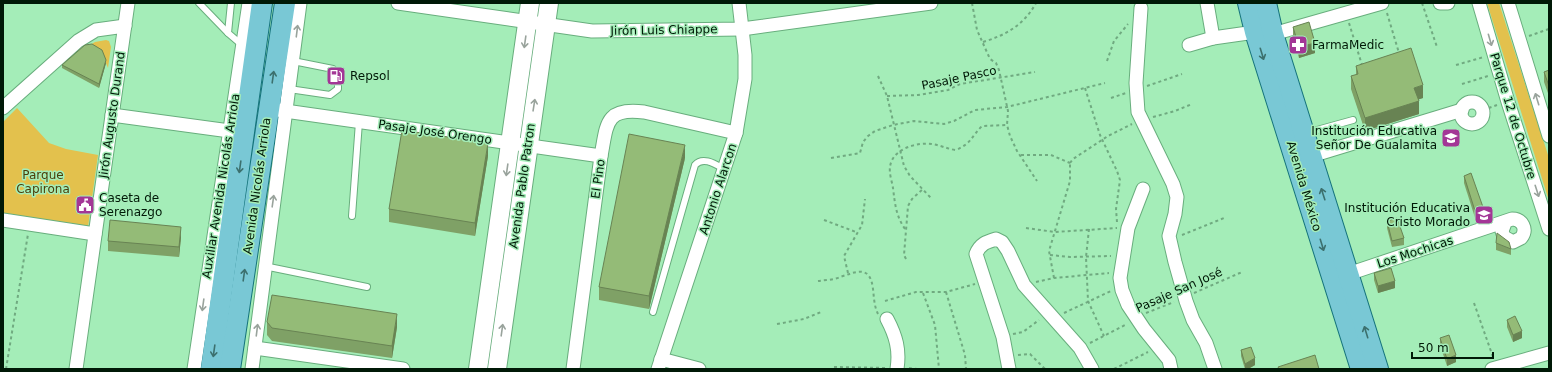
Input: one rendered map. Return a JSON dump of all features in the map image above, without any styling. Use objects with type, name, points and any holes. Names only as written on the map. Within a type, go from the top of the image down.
[{"type":"main road","name":"Avenida Nicolás Arriola","points":[[212,369],[246,54],[262,3]]},
{"type":"main road","name":"Avenida Nicolás Arriola","points":[[230,369],[277,110],[284,3]]},
{"type":"main road","name":"Avenida México","points":[[1248,3],[1264,33],[1305,134],[1378,369]]},
{"type":"main road","name":"Avenida México","points":[[1266,3],[1264,33],[1361,369]]},
{"type":"street","name":"Jirón Augusto Durand","points":[[76,369],[128,3]]},
{"type":"street","points":[[246,54],[249,3]]},
{"type":"street","points":[[252,369],[264,266],[277,110],[289,89],[300,3]]},
{"type":"street","name":"Jirón Luis Chiappe","points":[[398,3],[528,23],[592,31],[742,29],[931,3]]},
{"type":"street","name":"Avenida Pablo Patron","points":[[497,369],[512,195],[519,144],[530,3]]},
{"type":"street","name":"Avenida Pablo Patron","points":[[519,144],[546,25],[549,3]]},
{"type":"street","name":"Antonio Alarcon","points":[[660,364],[736,133],[742,109],[745,79],[739,3]]},
{"type":"street","points":[[1208,3],[1213,38]]},
{"type":"street","points":[[1440,3],[1448,3]]},
{"type":"street","name":"Parque 12 de Octubre","points":[[1479,3],[1499,73],[1549,229]]},
{"type":"street","points":[[1508,3],[1549,136]]},
{"type":"street","points":[[1189,45],[1213,38],[1264,33],[1345,13],[1384,7]]},
{"type":"street","points":[[1141,8],[1136,83],[1138,112],[1167,171],[1177,197],[1175,214],[1169,236],[1185,297],[1193,320],[1206,343],[1215,369]]},
{"type":"street","points":[[3,108],[78,41],[96,30],[125,26]]},
{"type":"street","name":"Pasaje José Orengo","points":[[277,110],[601,156]]},
{"type":"street","name":"El Pino","points":[[573,369],[601,156],[607,124],[614,115],[629,110],[736,133]]},
{"type":"street","points":[[1311,156],[1462,110],[1464,119],[1468,122],[1474,123],[1481,118],[1483,110]]},
{"type":"street","points":[[112,115],[237,132]]},
{"type":"street","name":"Auxiliar Avenida Nicolás Arriola","points":[[194,369],[237,132]]},
{"type":"street","points":[[1143,189],[1123,228],[1125,256],[1120,278],[1122,290],[1128,306],[1169,360],[1171,369]]},
{"type":"street","name":"Avenida Pablo Patron","points":[[478,369],[512,195]]},
{"type":"street","points":[[3,220],[95,234]]},
{"type":"street","name":"Los Mochicas","points":[[1348,274],[1505,223]]},
{"type":"street","points":[[1009,369],[1003,337],[976,254],[978,248],[985,242],[996,238],[1002,242],[1008,251],[1024,285],[1080,348],[1092,369]]},
{"type":"street","points":[[887,319],[895,333],[898,348],[897,368]]},
{"type":"street","points":[[255,348],[403,369]]},
{"type":"street","points":[[1494,368],[1549,353]]},
{"type":"street","points":[[660,364],[699,369]]},
{"type":"lane","points":[[199,3],[246,54]]},
{"type":"lane","points":[[228,33],[231,3]]},
{"type":"lane","points":[[289,89],[330,95],[338,89],[338,75],[333,69],[293,61]]},
{"type":"lane","points":[[1305,134],[1317,128],[1353,120]]},
{"type":"lane","points":[[352,216],[359,122]]},
{"type":"lane","points":[[653,312],[695,166],[698,162],[703,160],[724,169]]},
{"type":"lane","points":[[264,266],[367,287]]},
{"type":"path","points":[[972,3],[977,30],[990,59],[996,63],[999,70],[1007,108],[1007,125],[1010,136],[1020,155],[1037,181]]},
{"type":"path","points":[[983,42],[1006,34],[1020,24],[1031,12],[1036,3]]},
{"type":"path","points":[[1422,3],[1437,47]]},
{"type":"path","points":[[1384,7],[1399,54]]},
{"type":"path","points":[[1107,61],[1114,41],[1141,8]]},
{"type":"path","points":[[1345,13],[1363,68]]},
{"type":"path","points":[[1519,39],[1549,29]]},
{"type":"path","points":[[1456,65],[1494,54]]},
{"type":"path","name":"Pasaje Pasco","points":[[887,96],[918,96],[948,90],[960,84],[1035,72]]},
{"type":"path","points":[[1462,84],[1499,73]]},
{"type":"path","points":[[878,76],[887,96],[904,166],[910,176],[931,198]]},
{"type":"path","points":[[831,158],[860,153],[863,142],[868,136],[875,131],[893,125],[914,121],[944,124],[954,122],[975,110],[1007,108],[1105,83]]},
{"type":"path","points":[[1026,228],[1054,232],[1123,228],[1116,209],[1120,180],[1096,122],[1085,88]]},
{"type":"path","points":[[1483,110],[1508,102]]},
{"type":"path","points":[[1054,278],[1050,254],[1054,232],[1070,181],[1070,164],[1073,159],[1103,139],[1142,120],[1175,111],[1192,104]]},
{"type":"path","points":[[905,229],[896,211],[889,168],[892,158],[900,151],[921,144],[932,144],[956,150],[971,141],[975,133],[982,126],[1007,125]]},
{"type":"path","points":[[1020,155],[1051,155],[1070,164]]},
{"type":"path","points":[[906,259],[904,254],[908,206],[912,199],[923,189]]},
{"type":"path","points":[[848,273],[844,256],[856,232],[862,225],[865,199]]},
{"type":"path","points":[[1169,236],[1182,235],[1224,218]]},
{"type":"path","points":[[824,220],[856,232]]},
{"type":"path","points":[[6,369],[30,223]]},
{"type":"path","points":[[1089,230],[1086,257],[1088,301],[1104,336]]},
{"type":"path","points":[[1050,254],[1070,258],[1125,256]]},
{"type":"path","points":[[818,281],[840,278],[848,273],[858,270],[863,271],[870,278],[873,287],[876,309],[881,317],[887,319]]},
{"type":"path","points":[[1024,285],[1054,278],[1122,272]]},
{"type":"path","name":"Pasaje San José","points":[[1080,348],[1137,318],[1242,272]]},
{"type":"path","points":[[885,301],[916,292],[946,292],[986,281]]},
{"type":"path","points":[[1003,337],[1023,332],[1053,316],[1110,291],[1122,290]]},
{"type":"path","points":[[946,292],[965,355],[966,369]]},
{"type":"path","points":[[922,293],[935,325],[939,369]]},
{"type":"path","points":[[1474,303],[1494,368]]},
{"type":"path","points":[[778,324],[804,319],[821,312]]},
{"type":"path","points":[[1114,369],[1159,346]]},
{"type":"path","points":[[1007,355],[1030,354],[1045,369]]},
{"type":"path","points":[[834,367],[917,369]]},
{"type":"green space","points":[[1487,3],[1499,3],[1549,158],[1549,201]]},
{"type":"green space","points":[[106,40],[109,41],[111,47],[108,68],[102,53],[85,48],[95,42]]},
{"type":"green space","name":"Parque Capirona","points":[[17,108],[49,143],[66,149],[98,155],[88,227],[3,216],[3,122]]},
{"type":"building","points":[[1309,22],[1315,43],[1299,47],[1293,27]]},
{"type":"building","points":[[92,44],[102,50],[106,60],[99,84],[62,65],[85,45]]},
{"type":"building","points":[[1411,48],[1423,85],[1414,88],[1419,101],[1365,118],[1351,76],[1358,74],[1356,66]]},
{"type":"building","points":[[1549,70],[1549,86],[1544,72]]},
{"type":"building","points":[[402,130],[488,143],[475,223],[389,209]]},
{"type":"building","points":[[629,134],[685,145],[649,296],[599,287]]},
{"type":"building","points":[[1471,173],[1484,210],[1476,214],[1464,176]]},
{"type":"building","points":[[1397,218],[1404,238],[1392,241],[1387,221]]},
{"type":"building","points":[[110,220],[181,227],[179,247],[108,241]]},
{"type":"building","points":[[1497,233],[1509,242],[1511,249],[1496,243]]},
{"type":"building","points":[[1391,268],[1395,281],[1378,286],[1374,273]]},
{"type":"building","points":[[272,295],[397,314],[392,346],[272,328],[267,322]]},
{"type":"building","points":[[1515,316],[1522,331],[1513,335],[1507,320]]},
{"type":"building","points":[[1449,335],[1456,355],[1447,359],[1440,338]]},
{"type":"building","points":[[1251,347],[1255,358],[1245,364],[1241,350]]},
{"type":"building","points":[[1315,355],[1319,369],[1279,369],[1278,367]]},
{"type":"place","name":"FarmaMedic","points":[[1298,45]]},
{"type":"place","name":"Repsol","points":[[336,76]]},
{"type":"place","name":"Institución Educativa Señor De Gualamita","points":[[1451,138]]},
{"type":"place","name":"Caseta de Serenazgo","points":[[85,205]]},
{"type":"place","name":"Institución Educativa Cristo Morado","points":[[1484,215]]}]
